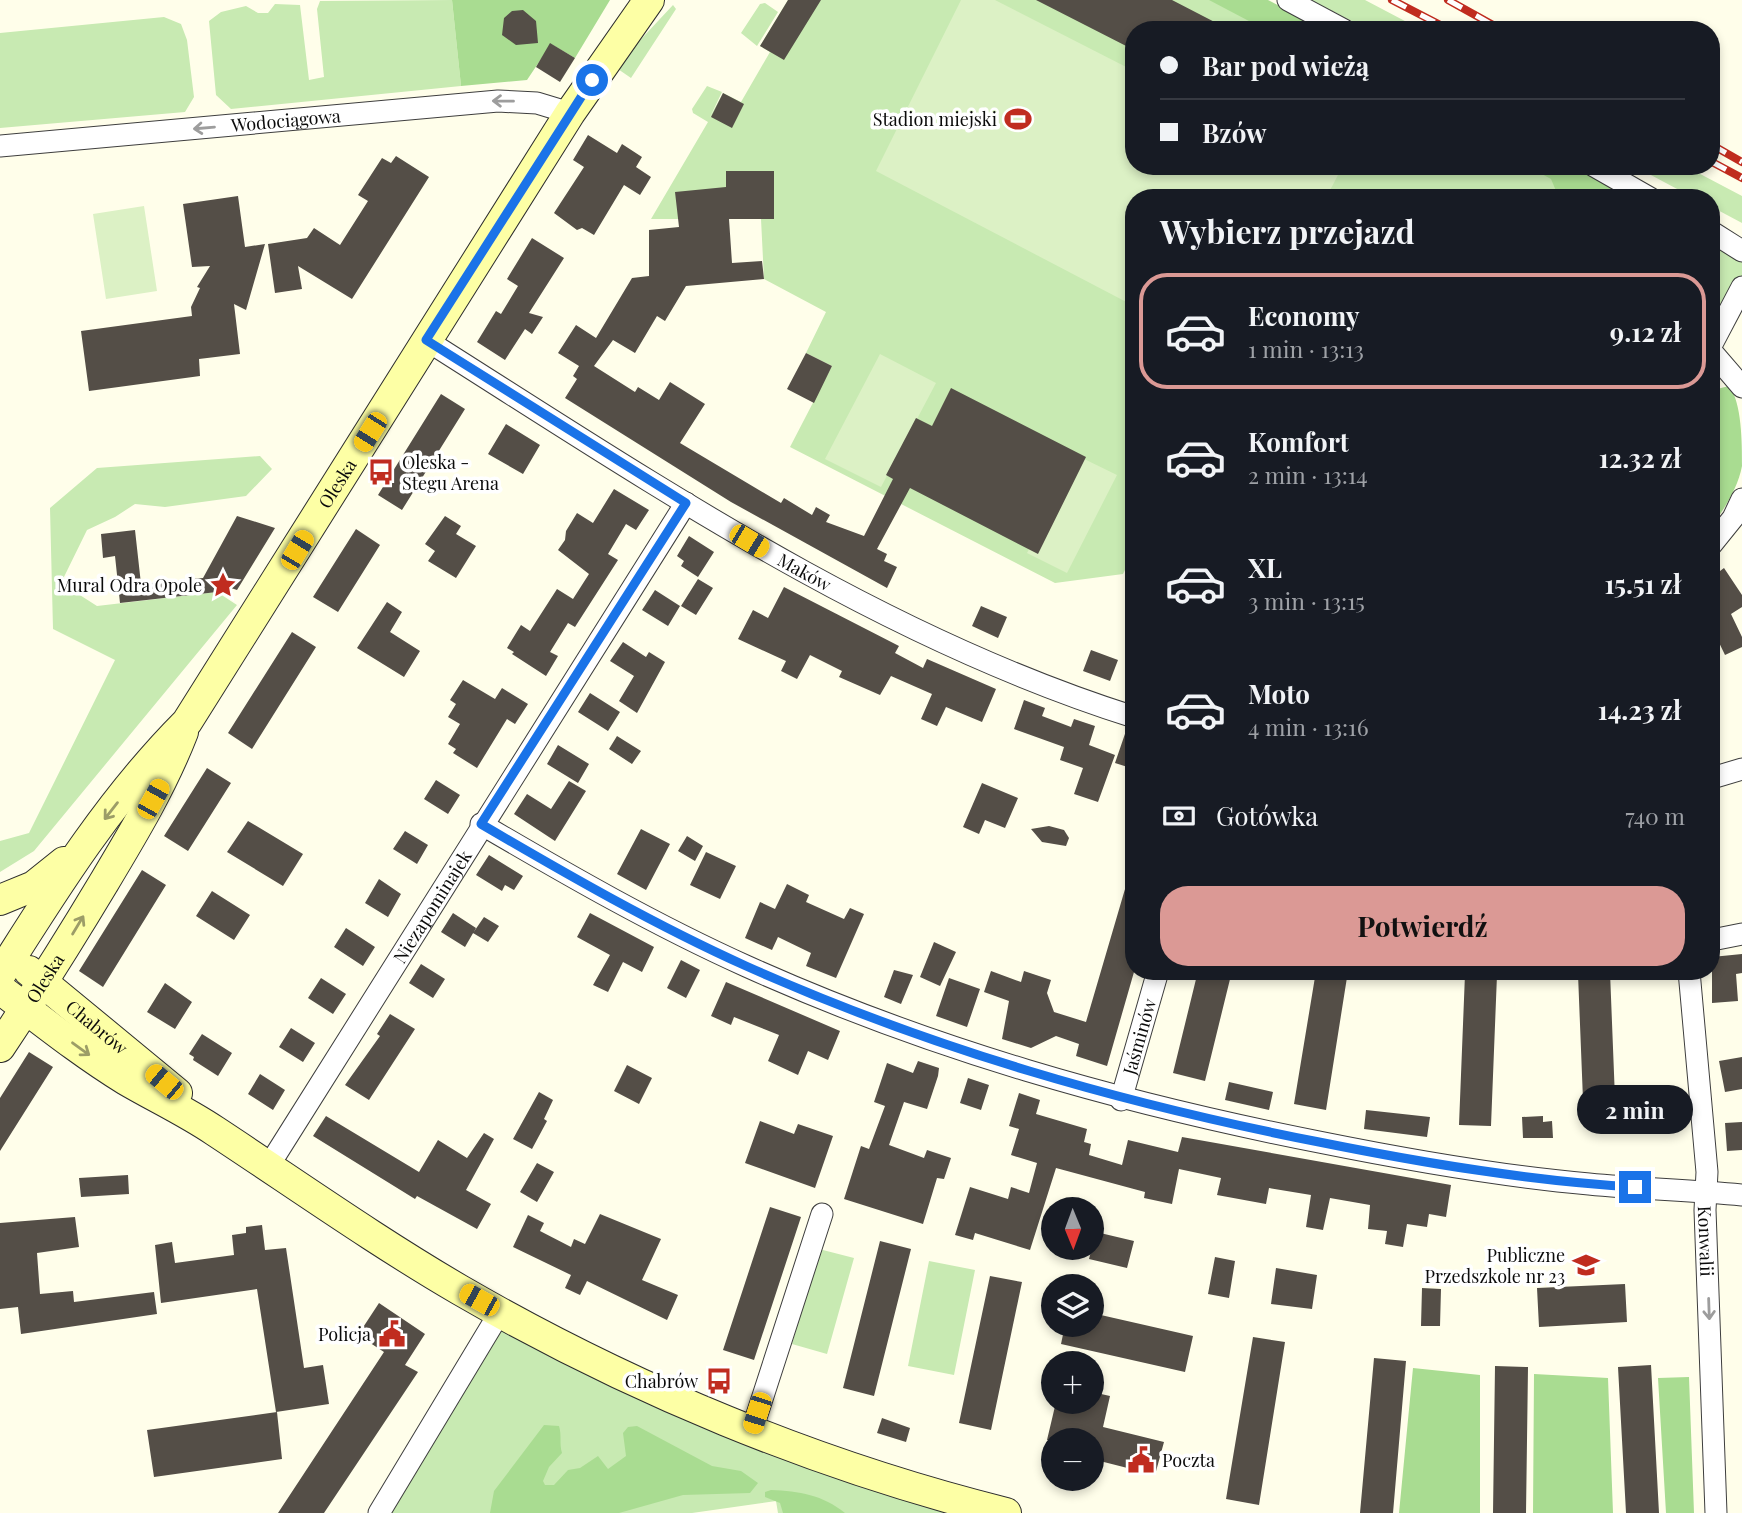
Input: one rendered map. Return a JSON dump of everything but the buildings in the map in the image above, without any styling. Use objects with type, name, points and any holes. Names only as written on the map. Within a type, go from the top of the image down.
[{"type":"main road","name":"Oleska","points":[[0,1047],[43,983],[165,778],[187,722],[570,113],[649,0]]},
{"type":"main road","name":"Oleska","points":[[4,960],[74,857],[147,762],[187,722]]},
{"type":"main road","points":[[0,900],[34,886],[54,868],[74,857]]},
{"type":"main road","name":"Chabrów","points":[[4,960],[43,983],[184,1098],[212,1128]]},
{"type":"main road","name":"Chabrów","points":[[0,989],[123,1078],[212,1128],[363,1231],[500,1312],[598,1362],[752,1430],[843,1464],[1006,1513]]},
{"type":"street","points":[[1288,0],[1327,21]]},
{"type":"street","name":"Wodociągowa","points":[[0,146],[498,101],[537,103],[570,113]]},
{"type":"street","points":[[1610,175],[1634,189]]},
{"type":"street","points":[[1720,237],[1742,251]]},
{"type":"street","points":[[1720,329],[1742,287]]},
{"type":"street","name":"Maków","points":[[426,340],[771,554],[882,613],[1063,692],[1125,714]]},
{"type":"street","points":[[1720,361],[1742,387]]},
{"type":"street","points":[[1720,534],[1733,518],[1742,499]]},
{"type":"street","name":"Niezapominajek","points":[[268,1167],[356,1032],[481,824],[686,503]]},
{"type":"street","points":[[1720,776],[1742,769]]},
{"type":"street","points":[[481,824],[645,917],[804,991],[939,1043],[1121,1100],[1284,1135],[1479,1170],[1587,1184],[1742,1195]]},
{"type":"street","points":[[1720,938],[1742,934]]},
{"type":"street","name":"Jaśminów","points":[[1121,1100],[1155,980]]},
{"type":"street","name":"Konwalii","points":[[1690,980],[1699,1068],[1706,1192],[1716,1513]]},
{"type":"street","points":[[752,1430],[822,1214]]},
{"type":"street","points":[[379,1513],[500,1312]]},
{"type":"green space","points":[[452,0],[461,86],[231,109],[216,95],[209,21],[221,12],[246,6],[258,13],[268,13],[275,4],[300,5],[309,80],[324,77],[317,9],[320,1]]},
{"type":"green space","points":[[452,0],[610,0],[575,58],[551,44],[527,80],[461,86]]},
{"type":"green space","points":[[788,0],[1266,0],[1306,21],[1125,21],[1125,175],[1589,175],[1614,189],[1125,189],[1125,570],[1123,574],[1055,583],[790,447],[832,366],[806,353],[826,312],[764,279],[761,219],[651,219],[708,122],[693,113],[692,109],[707,86],[722,92],[710,117],[723,93],[741,102],[770,52],[760,46]]},
{"type":"green space","name":"Stadion miejski","points":[[961,0],[995,0],[1125,66],[1125,175],[1338,175],[1331,189],[1125,189],[1125,301],[876,171]]},
{"type":"green space","points":[[1209,0],[1268,0],[1308,21],[1249,21]]},
{"type":"green space","points":[[1311,0],[1365,0],[1405,21],[1352,21]]},
{"type":"green space","points":[[765,3],[778,12],[757,46],[741,33],[760,4]]},
{"type":"green space","points":[[673,5],[676,9],[631,78],[615,67]]},
{"type":"green space","points":[[164,17],[181,24],[187,40],[194,97],[185,112],[0,128],[0,33]]},
{"type":"green space","points":[[1544,175],[1591,175],[1616,189],[1555,189],[1551,179]]},
{"type":"green space","points":[[1651,175],[1702,175],[1742,196],[1742,223],[1720,211],[1720,189],[1677,189]]},
{"type":"green space","points":[[144,206],[157,291],[106,299],[93,214]]},
{"type":"green space","points":[[1720,248],[1742,255],[1742,287],[1720,329]]},
{"type":"green space","points":[[880,354],[936,383],[881,487],[825,459]]},
{"type":"green space","points":[[1729,386],[1737,402],[1742,466],[1734,490],[1720,514],[1720,388]]},
{"type":"green space","points":[[260,456],[272,469],[246,496],[165,507],[135,504],[87,530],[61,583],[97,606],[217,592],[237,605],[34,851],[0,872],[0,841],[29,833],[115,660],[53,629],[50,508],[97,468]]},
{"type":"green space","points":[[1078,456],[1117,475],[1067,573],[1027,553]]},
{"type":"green space","points":[[819,1249],[854,1258],[827,1354],[792,1344]]},
{"type":"green space","points":[[929,1261],[975,1270],[954,1375],[908,1366]]},
{"type":"green space","points":[[500,1312],[598,1362],[1006,1513],[778,1513],[776,1501],[692,1513],[379,1513]]},
{"type":"green space","points":[[1413,1368],[1480,1375],[1480,1513],[1399,1513]]},
{"type":"green space","points":[[1534,1374],[1608,1378],[1613,1513],[1533,1513]]},
{"type":"green space","points":[[1689,1377],[1694,1513],[1666,1513],[1658,1378]]},
{"type":"green space","points":[[544,1425],[559,1426],[562,1453],[549,1467],[543,1481],[545,1485],[554,1485],[568,1470],[580,1468],[598,1456],[608,1469],[626,1456],[623,1433],[628,1427],[637,1426],[712,1466],[741,1471],[758,1483],[750,1493],[683,1495],[619,1513],[490,1513],[494,1491]]},
{"type":"green space","points":[[771,1490],[810,1495],[845,1513],[783,1513],[780,1503],[765,1497],[765,1492]]},
{"type":"railway","points":[[1392,0],[1433,21]]},
{"type":"railway","points":[[1448,0],[1486,21]]},
{"type":"railway","points":[[1720,150],[1742,162]]},
{"type":"railway","points":[[1720,166],[1742,178]]},
{"type":"place","name":"Stadion miejski","points":[[1018,119]]},
{"type":"place","name":"Oleska - Stegu Arena","points":[[381,472]]},
{"type":"place","name":"Mural Odra Opole","points":[[223,585]]},
{"type":"place","name":"Publiczne Przedszkole nr 23","points":[[1586,1265]]},
{"type":"place","name":"Policja","points":[[392,1334]]},
{"type":"place","name":"Chabrów","points":[[719,1381]]},
{"type":"place","name":"Poczta","points":[[1141,1460]]},
{"type":"route","points":[[592,80],[426,340],[686,503],[481,824],[645,917],[746,966],[875,1020],[1005,1065],[1121,1100],[1230,1125],[1479,1170],[1587,1184],[1635,1187]]}]
